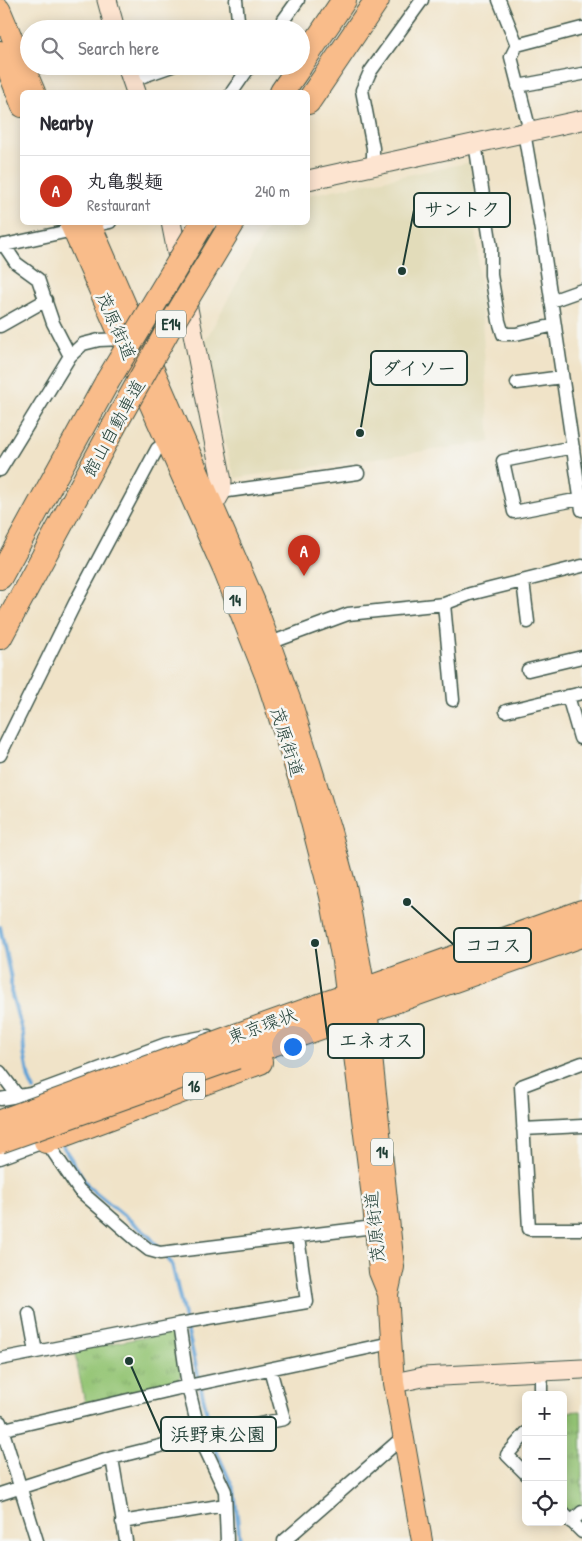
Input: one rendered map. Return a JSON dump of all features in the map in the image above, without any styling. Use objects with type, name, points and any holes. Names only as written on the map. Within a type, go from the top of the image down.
[{"type":"highway","points":[[310,50],[344,0]]},
{"type":"highway","points":[[310,99],[377,0]]},
{"type":"highway","points":[[283,90],[293,75]]},
{"type":"highway","name":"館山自動車道","points":[[0,577],[107,382],[201,225]]},
{"type":"highway","name":"館山自動車道","points":[[0,637],[113,428],[168,330],[231,225]]},
{"type":"highway","name":"東京環状","points":[[353,1006],[582,912]]},
{"type":"highway","name":"東京環状","points":[[0,1122],[353,1006],[582,935]]},
{"type":"highway","name":"16","points":[[46,1141],[302,1046],[353,1006]]},
{"type":"highway","name":"東京環状","points":[[0,1141],[233,1047]]},
{"type":"main road","points":[[0,9],[20,56]]},
{"type":"main road","points":[[0,51],[20,102]]},
{"type":"main road","points":[[28,75],[34,90]]},
{"type":"main road","name":"茂原街道","points":[[87,225],[218,499],[293,707],[332,831],[347,890],[353,1006]]},
{"type":"main road","name":"茂原街道","points":[[87,225],[122,339],[224,572],[266,678],[306,799],[330,896],[353,1006],[382,1226],[379,1272],[388,1294],[394,1383],[422,1541]]},
{"type":"street","points":[[107,0],[113,20]]},
{"type":"street","points":[[236,0],[237,20]]},
{"type":"street","points":[[284,20],[298,0]]},
{"type":"street","points":[[373,166],[373,148],[362,90],[370,72],[422,0]]},
{"type":"street","points":[[499,0],[516,45],[511,57],[527,132],[554,325],[573,448],[581,505],[514,512],[504,461],[573,448]]},
{"type":"street","points":[[516,45],[582,28]]},
{"type":"street","points":[[518,86],[582,74]]},
{"type":"street","points":[[132,80],[146,75]]},
{"type":"street","points":[[233,90],[244,75]]},
{"type":"street","points":[[310,180],[582,120]]},
{"type":"street","points":[[475,143],[491,247],[491,275],[503,334],[516,334],[554,325]]},
{"type":"street","points":[[70,356],[53,323],[38,279],[16,263],[2,246],[87,225]]},
{"type":"street","points":[[172,225],[222,481],[218,499],[202,524]]},
{"type":"street","points":[[551,301],[582,290]]},
{"type":"street","points":[[0,326],[46,300]]},
{"type":"street","points":[[0,470],[8,460],[70,356],[83,344],[99,340],[122,339]]},
{"type":"street","points":[[517,384],[562,377]]},
{"type":"street","points":[[0,755],[76,603],[157,449],[167,442]]},
{"type":"street","points":[[218,499],[358,473]]},
{"type":"street","points":[[270,643],[348,614],[444,604],[470,594],[582,566]]},
{"type":"street","points":[[523,581],[528,622]]},
{"type":"street","points":[[444,604],[453,700]]},
{"type":"street","points":[[528,670],[582,657]]},
{"type":"street","points":[[506,711],[582,693]]},
{"type":"street","points":[[568,696],[580,738]]},
{"type":"street","points":[[0,1099],[31,1094],[166,1044],[208,1036],[233,1047]]},
{"type":"street","points":[[582,1063],[521,1086],[529,1229],[582,1228]]},
{"type":"street","points":[[0,1072],[18,1096]]},
{"type":"street","points":[[523,1129],[582,1126]]},
{"type":"street","points":[[0,1158],[46,1141],[79,1190],[149,1250],[160,1252],[382,1226]]},
{"type":"street","points":[[0,1359],[179,1324],[307,1302],[298,1237]]},
{"type":"street","points":[[30,1314],[36,1352]]},
{"type":"street","points":[[179,1324],[188,1386],[200,1436],[206,1455],[224,1491],[227,1541]]},
{"type":"street","points":[[37,1541],[1,1427],[391,1343]]},
{"type":"street","points":[[0,1494],[112,1458],[200,1436],[284,1419],[270,1369]]},
{"type":"street","points":[[394,1383],[423,1377],[582,1369]]},
{"type":"street","points":[[394,1383],[424,1387],[541,1389],[582,1381]]},
{"type":"street","points":[[284,1541],[403,1437]]},
{"type":"street","points":[[522,1438],[507,1455],[522,1470]]},
{"type":"street","points":[[112,1458],[126,1541]]},
{"type":"street","points":[[122,1522],[225,1505]]},
{"type":"street","points":[[582,1512],[567,1517],[582,1532]]},
{"type":"shaded area","points":[[472,162],[490,442],[235,478],[225,443],[205,341],[269,225],[310,225],[310,195]]},
{"type":"green space","points":[[175,1332],[184,1372],[177,1382],[85,1403],[74,1350]]},
{"type":"green space","points":[[581,1411],[582,1506],[572,1515],[567,1511],[567,1412]]},
{"type":"waterway","points":[[0,927],[11,979],[11,992],[23,1034],[24,1053],[29,1079],[34,1090]]},
{"type":"waterway","points":[[61,1143],[88,1186],[148,1235],[159,1248]]},
{"type":"waterway","points":[[165,1255],[172,1264],[215,1448],[234,1490],[240,1541]]},
{"type":"place","name":"サントク","points":[[402,271]]},
{"type":"place","name":"ダイソー","points":[[360,433]]},
{"type":"place","name":"丸亀製麺","points":[[304,576]]},
{"type":"place","name":"ココス","points":[[407,902]]},
{"type":"place","name":"エネオス","points":[[315,943]]},
{"type":"place","name":"浜野東公園","points":[[129,1361]]}]
